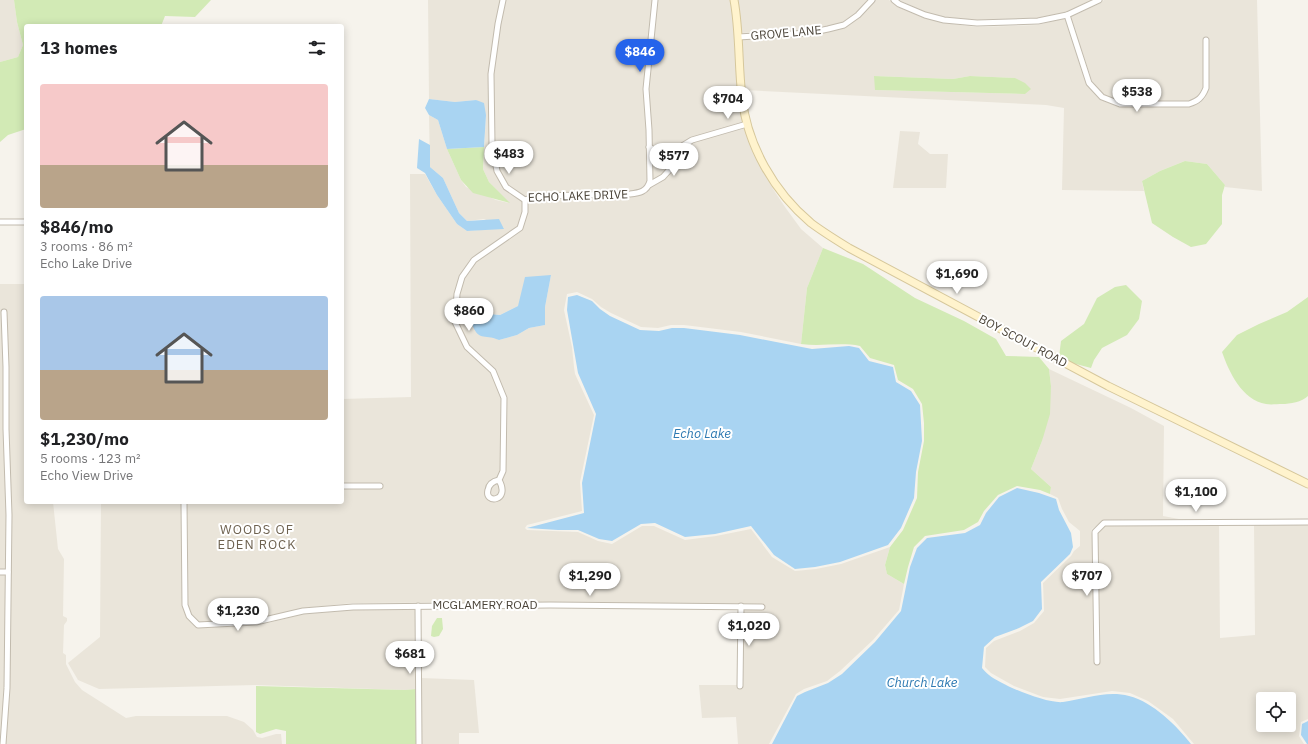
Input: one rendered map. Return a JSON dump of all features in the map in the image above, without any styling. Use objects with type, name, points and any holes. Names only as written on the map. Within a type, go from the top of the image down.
[{"type":"street","name":"ECHO LAKE DRIVE","points":[[502,0],[491,74],[492,144],[497,171],[506,188],[525,200],[536,196],[630,194],[644,191],[649,185],[663,177],[672,167],[673,152]]},
{"type":"street","points":[[649,185],[646,89],[655,0]]},
{"type":"street","name":"BOY SCOUT ROAD","points":[[734,0],[738,36],[741,96],[747,124],[759,156],[778,187],[804,216],[830,236],[878,264],[1108,386],[1308,484]]},
{"type":"street","name":"GROVE LANE","points":[[738,36],[810,33],[828,29],[844,24],[858,15],[872,0]]},
{"type":"street","points":[[894,0],[899,4],[925,15],[944,20],[976,24],[1038,21],[1067,15],[1099,0]]},
{"type":"street","points":[[1067,15],[1089,83],[1102,97],[1120,104],[1188,104],[1198,101],[1206,88],[1206,40]]},
{"type":"street","points":[[649,147],[662,153],[669,154],[692,140],[747,124]]},
{"type":"street","points":[[499,480],[503,472],[504,398],[493,371],[467,347],[455,322],[457,294],[462,277],[474,260],[520,228],[525,212],[525,200]]},
{"type":"street","points":[[0,222],[24,222]]},
{"type":"street","points":[[3,744],[7,688],[9,500],[4,312]]},
{"type":"street","points":[[344,486],[380,486]]},
{"type":"street","points":[[184,504],[185,605],[189,616],[198,625],[256,622],[303,611],[353,606],[418,606]]},
{"type":"street","points":[[1096,662],[1095,532],[1104,523],[1308,522]]},
{"type":"street","points":[[0,572],[8,572]]},
{"type":"street","name":"MCGLAMERY ROAD","points":[[419,744],[418,606],[550,605],[762,607]]},
{"type":"street","points":[[740,686],[741,606]]},
{"type":"shaded area","points":[[0,0],[14,0],[17,22],[23,45],[18,57],[0,62]]},
{"type":"shaded area","points":[[428,0],[732,0],[738,90],[733,90],[743,122],[711,132],[712,137],[745,128],[747,136],[773,189],[801,229],[823,248],[807,288],[801,344],[741,332],[684,325],[671,325],[658,328],[641,327],[611,313],[592,299],[577,292],[567,294],[564,310],[572,347],[575,374],[594,415],[580,482],[582,511],[527,525],[525,528],[527,530],[578,532],[598,541],[612,544],[642,526],[654,526],[685,540],[751,529],[772,557],[795,571],[841,564],[890,547],[885,565],[887,574],[904,584],[899,610],[873,640],[840,671],[827,681],[804,689],[796,694],[769,744],[738,744],[736,717],[702,718],[699,685],[737,685],[737,689],[743,689],[744,610],[765,610],[765,604],[550,602],[353,603],[303,608],[255,619],[199,622],[191,614],[188,604],[187,504],[344,504],[344,489],[383,489],[383,483],[344,483],[344,399],[411,397],[410,174],[425,174],[437,195],[457,224],[467,231],[504,228],[484,219],[467,221],[459,213],[443,178],[430,167],[429,115],[438,120],[447,149],[461,180],[466,187],[496,200],[509,203],[489,182],[483,169],[486,115],[476,100],[455,102],[429,99]],"holes":[[[551,275],[545,307],[545,325],[529,328],[517,335],[499,340],[494,338],[488,314],[500,315],[518,306]]]},
{"type":"shaded area","points":[[737,0],[868,0],[856,13],[843,22],[818,29],[740,33]]},
{"type":"shaded area","points":[[875,0],[889,0],[898,7],[924,18],[944,23],[977,27],[1038,25],[1065,18],[1087,84],[1101,100],[1120,107],[1189,107],[1200,103],[1205,98],[1208,89],[1209,37],[1204,37],[1203,87],[1201,94],[1197,98],[1188,101],[1120,101],[1103,94],[1092,81],[1070,17],[1099,4],[1104,0],[1257,0],[1262,191],[1225,187],[1225,185],[1207,164],[1185,161],[1160,171],[1142,181],[1144,191],[1062,190],[1064,108],[1046,105],[744,90],[741,40],[810,36],[845,28],[860,17]],"holes":[[[875,76],[953,79],[970,76],[1015,78],[1025,94],[875,90]]]},
{"type":"shaded area","points":[[899,0],[1092,0],[1066,12],[1037,18],[977,20],[945,17],[925,12]]},
{"type":"shaded area","points":[[900,131],[920,132],[918,144],[930,154],[948,154],[946,188],[893,188]]},
{"type":"shaded area","points":[[0,284],[24,284],[24,504],[53,504],[58,549],[64,559],[63,616],[67,618],[67,621],[64,625],[63,653],[66,655],[66,664],[75,682],[82,690],[126,718],[136,716],[227,716],[244,722],[253,730],[257,737],[262,738],[281,734],[282,744],[0,744]]},
{"type":"shaded area","points":[[1049,369],[1131,408],[1164,426],[1163,516],[1179,519],[1104,520],[1092,529],[1094,665],[1099,665],[1097,534],[1105,526],[1219,525],[1220,638],[1255,635],[1254,525],[1308,525],[1308,719],[1301,722],[1299,736],[1304,744],[1194,744],[1173,719],[1148,701],[1130,693],[1112,691],[1060,699],[1043,697],[1014,686],[991,673],[985,667],[986,648],[994,641],[1020,631],[1034,623],[1044,611],[1043,583],[1080,546],[1080,531],[1069,522],[1058,498],[1050,494],[1051,487],[1031,469],[1042,441],[1051,386]]},
{"type":"shaded area","points":[[101,504],[182,504],[182,605],[186,617],[198,628],[256,626],[304,614],[353,610],[415,609],[416,689],[405,690],[255,685],[99,689],[78,680],[68,663],[100,637]]},
{"type":"shaded area","points":[[421,678],[474,680],[479,733],[459,733],[459,744],[422,744]]},
{"type":"green space","points":[[14,0],[211,0],[195,17],[165,16],[162,24],[24,24],[24,130],[8,135],[0,142],[0,62],[18,57],[23,45],[17,22]]},
{"type":"green space","points":[[874,76],[953,79],[970,76],[1015,78],[1025,83],[1031,89],[1025,94],[875,90]]},
{"type":"green space","points":[[484,147],[483,169],[489,182],[510,203],[473,193],[461,180],[447,149]]},
{"type":"green space","points":[[1185,161],[1207,164],[1225,185],[1222,195],[1222,224],[1206,244],[1191,247],[1152,223],[1142,181],[1160,171]]},
{"type":"green space","points":[[823,248],[863,264],[915,298],[964,321],[996,339],[1006,356],[1039,357],[1049,369],[1051,386],[1050,414],[1042,441],[1031,469],[1051,487],[1050,494],[1040,490],[1017,486],[998,495],[984,511],[978,522],[964,530],[925,536],[914,547],[904,584],[887,574],[885,565],[890,547],[903,530],[917,498],[918,472],[924,441],[922,404],[913,389],[898,380],[894,365],[870,358],[860,346],[845,344],[801,344],[807,288]]},
{"type":"green space","points":[[1126,285],[1142,301],[1139,319],[1127,335],[1102,348],[1094,360],[1091,368],[1072,363],[1059,357],[1061,341],[1084,324],[1097,298],[1115,287]]},
{"type":"green space","points":[[1308,297],[1308,396],[1289,404],[1268,404],[1250,397],[1243,391],[1228,368],[1222,352],[1237,335],[1287,312]]},
{"type":"green space","points":[[437,618],[442,618],[443,629],[439,636],[434,637],[431,636],[432,626]]},
{"type":"green space","points":[[256,686],[405,690],[416,689],[416,744],[286,744],[286,731],[276,729],[260,734],[256,732]]},
{"type":"water","points":[[429,99],[455,102],[476,100],[484,103],[486,115],[484,147],[447,149],[438,120],[429,115],[425,108]]},
{"type":"water","points":[[419,139],[430,145],[430,167],[443,178],[459,213],[467,221],[499,219],[504,229],[467,231],[457,224],[437,195],[425,173],[417,168]]},
{"type":"water","points":[[551,275],[545,307],[545,325],[529,328],[517,335],[499,340],[476,333],[471,322],[475,317],[488,314],[500,315],[518,306],[525,277]]},
{"type":"water","name":"Echo Lake","points":[[577,295],[592,301],[610,316],[640,330],[659,331],[672,328],[684,328],[740,335],[812,349],[849,346],[859,348],[869,361],[893,367],[896,382],[911,391],[920,405],[922,441],[916,472],[914,498],[901,528],[888,545],[840,562],[795,569],[774,555],[751,526],[715,534],[685,537],[655,523],[641,524],[612,541],[599,539],[578,530],[527,528],[584,513],[582,483],[596,414],[578,373],[567,310],[568,297]]},
{"type":"water","name":"Church Lake","points":[[1017,488],[1056,499],[1059,510],[1071,533],[1073,547],[1070,554],[1041,582],[1042,609],[1033,621],[995,637],[984,647],[982,668],[1003,684],[1024,693],[1056,702],[1104,694],[1121,694],[1138,699],[1155,709],[1172,722],[1191,744],[772,744],[797,696],[828,683],[842,674],[875,642],[901,611],[910,567],[917,548],[927,538],[965,533],[980,525],[986,513],[999,497]]},
{"type":"water","points":[[1308,721],[1307,744],[1301,735],[1302,724]]},
{"type":"district","name":"WOODS OF EDEN ROCK","points":[[257,536]]}]
